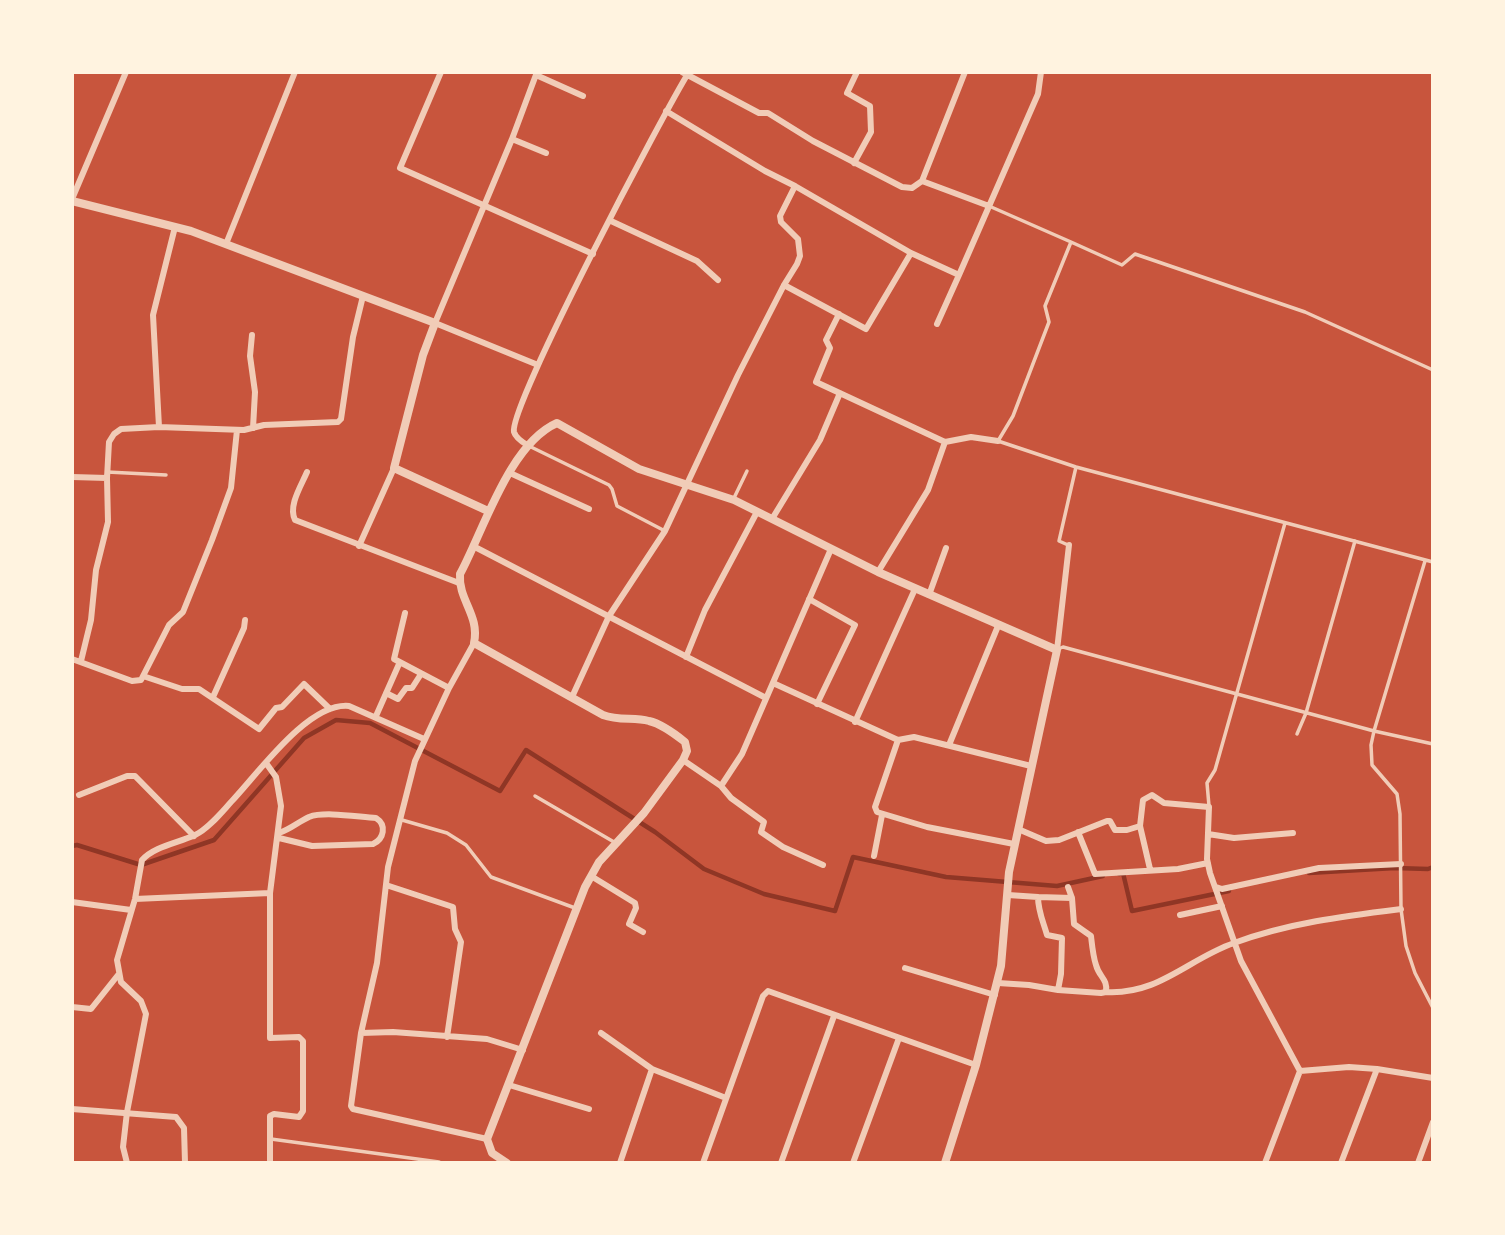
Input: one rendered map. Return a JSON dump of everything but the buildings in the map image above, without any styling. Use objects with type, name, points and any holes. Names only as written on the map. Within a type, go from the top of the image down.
[{"type":"street","points":[[126,72],[72,200],[175,227],[226,244],[538,365]]},
{"type":"street","points":[[226,244],[295,72]]},
{"type":"street","points":[[441,72],[400,168],[593,254]]},
{"type":"street","points":[[854,163],[872,126],[870,106],[847,93],[857,72]]},
{"type":"street","points":[[529,446],[514,433],[515,420],[538,365],[686,73],[759,113],[768,113],[854,163],[906,188],[916,186],[922,181],[965,72]]},
{"type":"street","points":[[937,324],[1038,94],[1041,72]]},
{"type":"street","points":[[359,546],[394,468],[423,355],[435,323],[537,73],[583,96]]},
{"type":"street","points":[[666,111],[765,171],[911,253],[959,275]]},
{"type":"street","points":[[512,139],[546,153]]},
{"type":"street","points":[[922,181],[989,206]]},
{"type":"street","points":[[572,697],[609,616],[665,531],[738,375],[797,264],[800,256],[797,237],[781,222],[780,216],[795,187]]},
{"type":"street","points":[[611,220],[697,261],[718,280]]},
{"type":"street","points":[[159,427],[153,315],[175,227]]},
{"type":"street","points":[[784,285],[866,328],[911,253]]},
{"type":"street","points":[[80,661],[91,620],[96,570],[108,522],[109,442],[114,434],[121,429],[159,427],[237,430],[264,425],[329,424],[340,421],[363,296]]},
{"type":"street","points":[[839,314],[826,340],[830,348],[816,382],[945,442],[971,437],[998,440]]},
{"type":"street","points":[[252,335],[250,356],[255,392],[253,428]]},
{"type":"street","points":[[772,519],[820,440],[840,393]]},
{"type":"street","points":[[487,1139],[352,1108],[360,1033],[377,963],[388,867],[415,761],[449,688],[474,643],[474,618],[459,583],[460,574],[488,511],[510,473],[529,446],[551,426],[556,423],[639,470],[734,500],[878,572],[1056,650]]},
{"type":"street","points":[[72,659],[132,681],[139,681],[143,676],[169,625],[183,612],[212,540],[230,488],[237,430]]},
{"type":"street","points":[[878,572],[928,490],[945,442]]},
{"type":"street","points":[[394,468],[488,511]]},
{"type":"street","points":[[307,472],[293,507],[293,517],[299,522],[459,583]]},
{"type":"street","points":[[510,473],[589,509]]},
{"type":"street","points":[[72,477],[107,475]]},
{"type":"street","points":[[686,657],[705,610],[757,512]]},
{"type":"street","points":[[945,1163],[998,983],[1009,872],[1056,650],[1069,545]]},
{"type":"street","points":[[473,546],[766,698]]},
{"type":"street","points":[[929,595],[946,548]]},
{"type":"street","points":[[721,786],[742,754],[831,549]]},
{"type":"street","points":[[855,722],[915,589]]},
{"type":"street","points":[[809,599],[855,625],[817,704]]},
{"type":"street","points":[[405,613],[393,656],[399,664],[449,688]]},
{"type":"street","points":[[213,697],[244,628],[244,620]]},
{"type":"street","points":[[949,746],[998,626]]},
{"type":"street","points":[[474,643],[603,715],[617,720],[648,720],[655,723],[685,742],[687,751],[683,761],[644,813],[599,862],[575,908],[487,1139],[492,1153],[507,1163]]},
{"type":"street","points":[[376,716],[399,664]]},
{"type":"street","points":[[386,693],[399,699],[406,688],[415,686],[421,674]]},
{"type":"street","points":[[143,676],[182,689],[199,689],[259,729],[276,708],[282,707],[304,684],[330,709]]},
{"type":"street","points":[[773,683],[898,740],[914,737],[1031,766]]},
{"type":"street","points":[[127,1163],[123,1147],[127,1112],[146,1014],[141,1000],[121,982],[117,960],[144,857],[194,836],[231,803],[295,733],[330,709],[349,706],[376,716],[422,742]]},
{"type":"street","points":[[898,740],[875,807],[877,812],[927,827],[1014,844]]},
{"type":"street","points":[[683,761],[721,786],[731,798],[764,821],[761,832],[783,847],[823,865]]},
{"type":"street","points":[[266,763],[276,777],[281,806],[270,893],[270,1038],[302,1038],[303,1111],[299,1117],[274,1114],[270,1116],[270,1163]]},
{"type":"street","points":[[79,795],[127,776],[135,776],[194,836]]},
{"type":"street","points":[[1150,869],[1140,826],[1143,800],[1152,795],[1164,803],[1209,807],[1208,863],[1234,943],[1300,1071],[1265,1163]]},
{"type":"street","points":[[874,856],[882,815]]},
{"type":"street","points":[[314,816],[376,818],[381,821],[383,829],[379,841],[373,844],[312,846],[279,835],[314,816]]},
{"type":"street","points":[[1018,829],[1046,841],[1059,840],[1107,821],[1110,821],[1115,830],[1140,826]]},
{"type":"street","points":[[1078,832],[1095,874],[1178,869],[1208,863]]},
{"type":"street","points":[[1208,834],[1234,838],[1293,833]]},
{"type":"street","points":[[1216,888],[1222,889],[1319,868],[1401,865]]},
{"type":"street","points":[[591,876],[635,903],[636,908],[629,924],[643,932]]},
{"type":"street","points":[[386,885],[453,907],[455,929],[461,942],[447,1037]]},
{"type":"street","points":[[1068,887],[1072,898],[1074,924],[1091,936],[1096,966],[1106,981],[1106,992]]},
{"type":"street","points":[[1009,891],[1038,897],[1072,898]]},
{"type":"street","points":[[135,899],[270,893]]},
{"type":"street","points":[[1038,897],[1038,910],[1047,935],[1062,939],[1058,990]]},
{"type":"street","points":[[72,902],[131,909]]},
{"type":"street","points":[[1180,915],[1222,906]]},
{"type":"street","points":[[998,983],[1076,993],[1144,988],[1166,980],[1212,952],[1234,943],[1312,921],[1401,909]]},
{"type":"street","points":[[905,968],[995,995]]},
{"type":"street","points":[[72,1007],[90,1009],[118,975]]},
{"type":"street","points":[[703,1163],[763,996],[768,991],[976,1065]]},
{"type":"street","points":[[781,1163],[834,1016]]},
{"type":"street","points":[[360,1033],[393,1032],[487,1040],[523,1049]]},
{"type":"street","points":[[601,1033],[652,1069],[726,1098]]},
{"type":"street","points":[[853,1163],[899,1038]]},
{"type":"street","points":[[1300,1071],[1349,1067],[1433,1078]]},
{"type":"street","points":[[620,1163],[652,1069]]},
{"type":"street","points":[[1341,1163],[1377,1069]]},
{"type":"street","points":[[509,1085],[589,1109]]},
{"type":"street","points":[[72,1109],[174,1116],[184,1128],[186,1163]]},
{"type":"street","points":[[1418,1163],[1433,1122]]},
{"type":"lane","points":[[989,206],[1122,265],[1135,254],[1305,312],[1433,370]]},
{"type":"lane","points":[[1070,242],[1045,306],[1049,321],[1013,416],[998,440],[1076,467],[1433,562]]},
{"type":"lane","points":[[529,446],[608,485],[612,489],[617,506],[665,531]]},
{"type":"lane","points":[[1069,545],[1059,541],[1076,467]]},
{"type":"lane","points":[[734,500],[747,471]]},
{"type":"lane","points":[[107,475],[166,475]]},
{"type":"lane","points":[[1209,807],[1206,783],[1215,770],[1285,523]]},
{"type":"lane","points":[[1297,734],[1306,713],[1355,541]]},
{"type":"lane","points":[[1425,560],[1371,745],[1373,765],[1397,794],[1402,876],[1401,909],[1406,946],[1415,973],[1433,1008]]},
{"type":"lane","points":[[1056,650],[1063,647],[1374,732],[1433,744]]},
{"type":"lane","points":[[535,796],[616,843]]},
{"type":"lane","points":[[402,820],[447,833],[467,845],[491,877],[575,908]]},
{"type":"lane","points":[[269,1139],[439,1162]]},
{"type":"waterway","points":[[72,846],[77,845],[141,865],[214,840],[304,738],[336,720],[370,723],[500,791],[526,750],[655,832],[704,869],[764,894],[835,911],[853,857],[946,877],[1057,886],[1103,876]]},
{"type":"waterway","points":[[1309,873],[1433,867]]},
{"type":"waterway","points":[[1119,874],[1123,873],[1132,911],[1229,891]]}]
